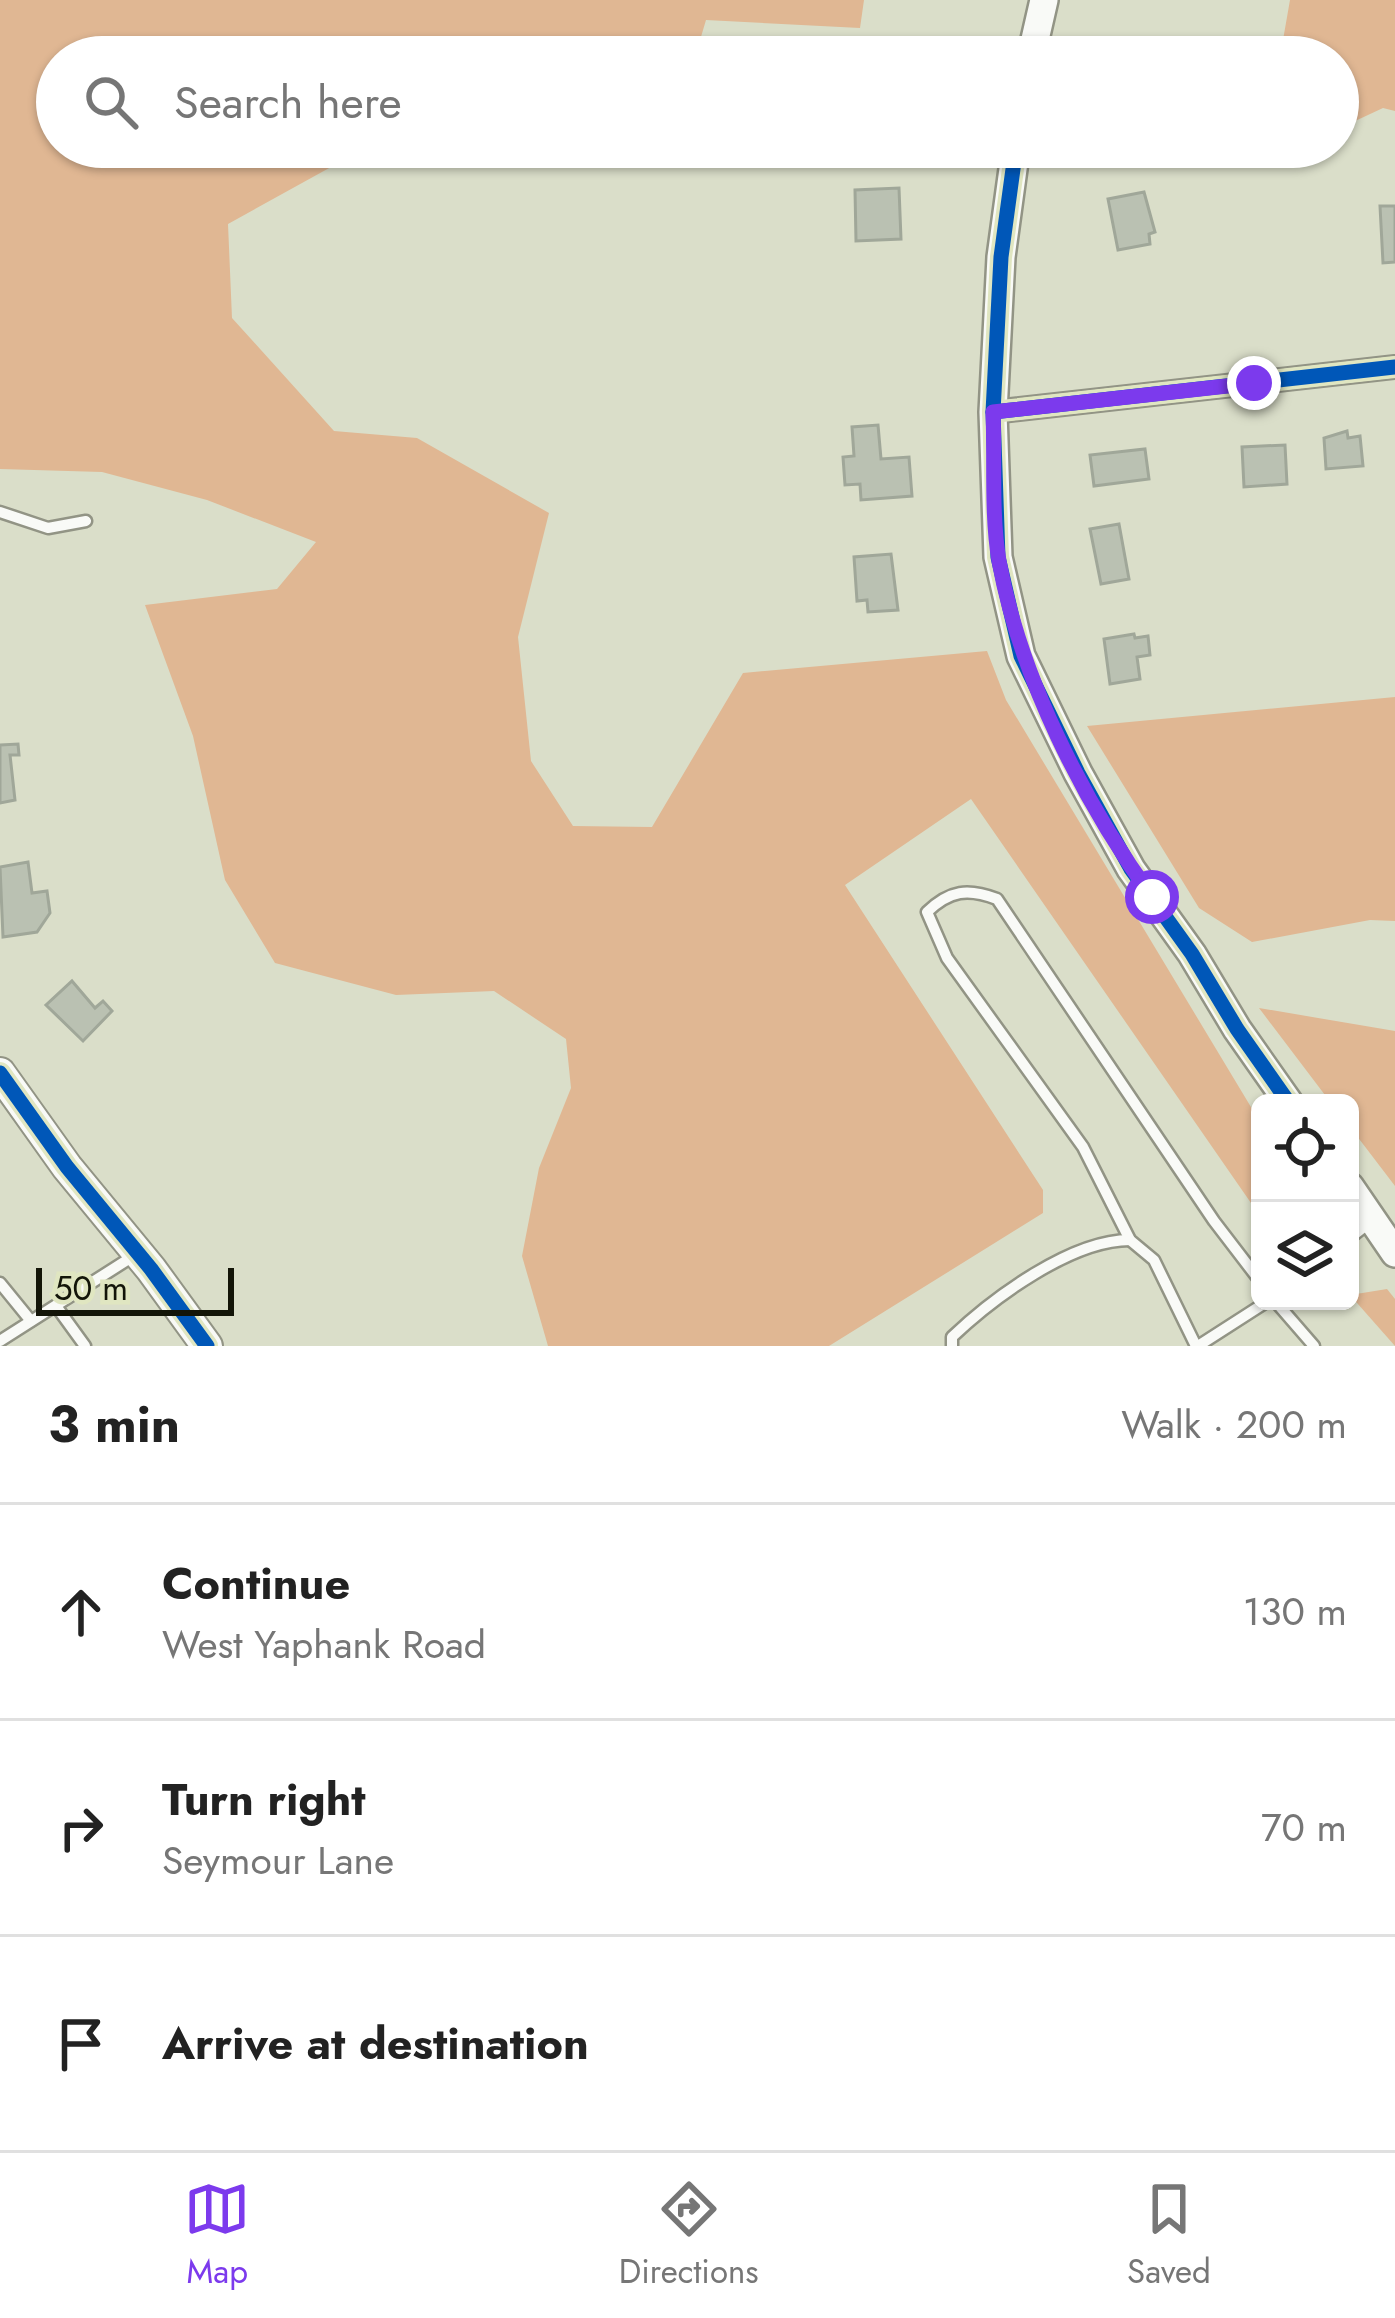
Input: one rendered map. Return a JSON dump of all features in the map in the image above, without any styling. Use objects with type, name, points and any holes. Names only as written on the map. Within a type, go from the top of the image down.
[{"type":"main road","points":[[0,1072],[67,1167],[207,1346]]},
{"type":"street","points":[[1036,36],[1044,0]]},
{"type":"street","points":[[1013,168],[1001,256],[993,412],[998,556],[1021,656],[1131,868],[1283,1094]]},
{"type":"street","points":[[993,412],[1395,367]]},
{"type":"street","points":[[1359,1200],[1395,1253]]},
{"type":"lane","points":[[0,512],[48,528],[86,520]]},
{"type":"lane","points":[[1251,1270],[997,899],[974,890],[945,895],[927,912],[947,958],[1083,1148],[1130,1240],[1154,1260],[1197,1346],[1257,1310]]},
{"type":"lane","points":[[1359,1231],[1373,1220]]},
{"type":"lane","points":[[952,1346],[952,1337],[974,1317],[1035,1274],[1108,1240],[1130,1240]]},
{"type":"lane","points":[[0,1341],[138,1253]]},
{"type":"lane","points":[[0,1283],[31,1321]]},
{"type":"lane","points":[[56,1306],[85,1346]]},
{"type":"lane","points":[[1280,1310],[1314,1346]]},
{"type":"shaded area","points":[[0,0],[864,0],[860,28],[706,20],[701,36],[36,36],[36,168],[329,168],[228,224],[232,318],[334,431],[417,438],[549,513],[518,637],[531,761],[573,826],[652,827],[743,673],[987,651],[1006,700],[1251,1107],[1251,1203],[971,799],[845,885],[1043,1190],[1043,1213],[829,1346],[548,1346],[522,1256],[539,1168],[571,1088],[566,1039],[494,991],[396,995],[275,963],[225,880],[193,736],[145,605],[277,589],[316,542],[207,500],[102,472],[0,469]]},
{"type":"shaded area","points":[[1290,0],[1395,0],[1395,111],[1383,108],[1359,119],[1359,36],[1284,36]]},
{"type":"shaded area","points":[[1395,697],[1395,921],[1370,920],[1252,942],[1199,908],[1087,726]]},
{"type":"shaded area","points":[[1259,1008],[1395,1031],[1395,1186],[1359,1139],[1359,1094],[1324,1094]]},
{"type":"shaded area","points":[[1387,1289],[1395,1299],[1395,1346],[1359,1305],[1359,1294]]},
{"type":"building","points":[[899,188],[901,239],[856,241],[855,190]]},
{"type":"building","points":[[1144,192],[1155,232],[1149,234],[1150,244],[1118,250],[1108,199]]},
{"type":"building","points":[[1380,206],[1395,206],[1395,262],[1383,263]]},
{"type":"building","points":[[878,425],[881,459],[909,457],[912,496],[861,500],[860,484],[845,485],[843,457],[854,456],[852,427]]},
{"type":"building","points":[[1347,431],[1348,438],[1360,436],[1363,466],[1326,469],[1324,438]]},
{"type":"building","points":[[1285,445],[1287,484],[1244,487],[1242,447]]},
{"type":"building","points":[[1145,449],[1149,479],[1094,486],[1090,455]]},
{"type":"building","points":[[1119,524],[1129,579],[1101,584],[1090,529]]},
{"type":"building","points":[[891,554],[898,610],[868,612],[867,600],[857,601],[854,557]]},
{"type":"building","points":[[1134,634],[1135,638],[1148,636],[1150,655],[1137,657],[1140,679],[1110,684],[1104,639]]},
{"type":"building","points":[[18,744],[19,755],[10,755],[15,800],[0,803],[0,745]]},
{"type":"building","points":[[28,862],[32,893],[47,891],[50,913],[37,932],[3,937],[0,867]]},
{"type":"building","points":[[72,981],[95,1008],[103,1001],[112,1011],[83,1041],[46,1005]]},
{"type":"cycle path","points":[[1013,168],[1001,257],[993,412],[998,557],[1021,656],[1131,869],[1283,1094]]},
{"type":"cycle path","points":[[993,412],[1395,367]]},
{"type":"cycle path","points":[[0,1073],[207,1346]]},
{"type":"route","points":[[1152,897],[1078,773],[1021,656],[998,556],[993,412],[1254,383]]}]
